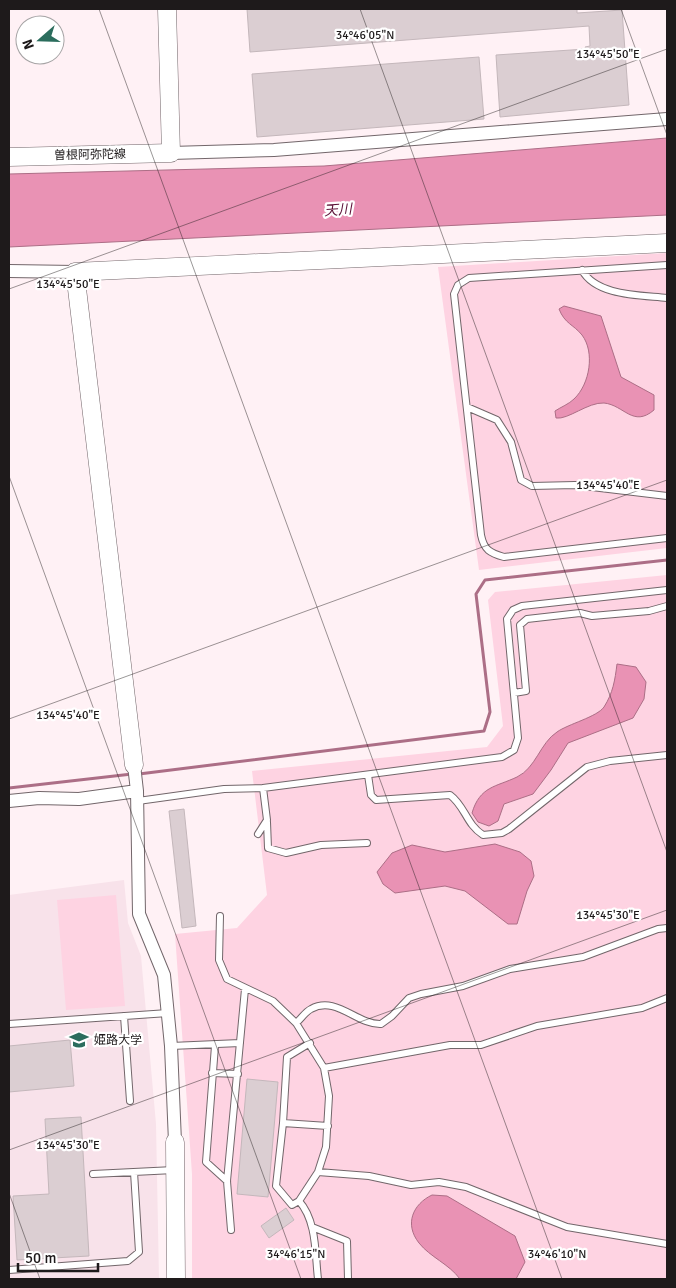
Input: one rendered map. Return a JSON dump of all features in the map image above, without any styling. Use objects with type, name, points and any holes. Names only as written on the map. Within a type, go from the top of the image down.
[{"type":"street","points":[[166,9],[171,153],[274,150],[667,119]]},
{"type":"street","name":"曽根阿弥陀線","points":[[9,157],[171,153]]},
{"type":"street","points":[[9,271],[75,272],[667,242]]},
{"type":"street","points":[[75,272],[138,796],[139,914],[164,975],[168,1013],[176,1170],[176,1279]]},
{"type":"street","points":[[9,801],[39,798],[79,799],[138,796]]},
{"type":"lane","points":[[667,266],[469,278],[458,285],[454,294],[483,546],[490,553],[504,557],[667,538]]},
{"type":"lane","points":[[582,270],[587,280],[606,289],[667,298]]},
{"type":"lane","points":[[467,407],[497,420],[511,442],[521,480],[532,486],[574,485],[667,496]]},
{"type":"lane","points":[[138,796],[263,788],[502,757],[514,750],[518,738],[507,619],[513,610],[522,606],[667,590]]},
{"type":"lane","points":[[514,694],[526,691],[520,625],[527,619],[580,613],[592,616],[649,611],[667,606]]},
{"type":"lane","points":[[368,775],[371,795],[376,800],[450,795],[458,801],[472,827],[483,835],[502,833],[509,829],[587,768],[610,761],[667,755]]},
{"type":"lane","points":[[263,788],[268,848],[286,852],[321,845],[367,843]]},
{"type":"lane","points":[[258,834],[267,820]]},
{"type":"lane","points":[[220,916],[219,960],[227,979],[272,1001],[296,1023],[310,1043],[324,1068],[329,1096],[326,1147],[318,1172],[299,1201],[292,1205],[276,1186],[283,1123],[287,1058],[310,1043]]},
{"type":"lane","points":[[296,1023],[311,1009],[335,1006],[365,1021],[381,1024],[392,1016],[409,998],[463,986],[510,969],[583,957],[658,929],[667,928]]},
{"type":"lane","points":[[231,1230],[227,1181],[245,989]]},
{"type":"lane","points":[[324,1068],[450,1045],[481,1045],[537,1026],[642,1008],[667,998]]},
{"type":"lane","points":[[9,1024],[168,1013]]},
{"type":"lane","points":[[124,1016],[130,1101]]},
{"type":"lane","points":[[171,1046],[215,1046],[240,1043]]},
{"type":"lane","points":[[215,1046],[206,1162],[227,1181]]},
{"type":"lane","points":[[212,1073],[238,1074]]},
{"type":"lane","points":[[283,1123],[328,1126]]},
{"type":"lane","points":[[92,1174],[176,1170]]},
{"type":"lane","points":[[9,1270],[128,1261],[139,1252],[134,1172]]},
{"type":"lane","points":[[318,1172],[369,1176],[411,1185],[439,1182],[466,1187],[567,1227],[667,1244]]},
{"type":"lane","points":[[299,1201],[307,1211],[312,1227],[318,1279]]},
{"type":"lane","points":[[312,1227],[347,1242],[348,1279]]},
{"type":"shaded area","points":[[667,253],[667,548],[479,570],[438,267]]},
{"type":"shaded area","points":[[667,575],[667,1279],[192,1279],[192,1174],[175,934],[237,928],[267,895],[252,771],[487,747],[503,726],[488,600],[495,592]]},
{"type":"shaded area","name":"姫路大学","points":[[124,880],[128,923],[141,956],[156,1124],[159,1279],[9,1279],[9,895]]},
{"type":"shaded area","points":[[116,895],[125,1006],[66,1010],[57,900]]},
{"type":"water","name":"天川","points":[[667,138],[667,215],[9,247],[9,174],[324,166]]},
{"type":"water","points":[[564,306],[601,316],[621,377],[654,395],[654,410],[640,417],[611,405],[598,403],[561,418],[556,418],[555,411],[572,401],[579,393],[584,385],[589,368],[586,342],[579,331],[561,314],[559,309]]},
{"type":"water","points":[[617,664],[636,667],[646,682],[644,699],[633,718],[568,743],[533,794],[504,804],[498,821],[489,826],[478,822],[472,813],[479,797],[484,792],[523,773],[534,762],[546,742],[557,732],[595,714],[604,707],[610,697]]},
{"type":"water","points":[[495,844],[520,852],[531,861],[534,876],[527,891],[517,924],[508,924],[465,891],[445,886],[395,893],[383,884],[377,872],[392,853],[412,845],[445,852]]},
{"type":"water","points":[[432,1195],[447,1196],[515,1236],[525,1262],[516,1279],[460,1279],[451,1269],[423,1248],[414,1236],[412,1229],[413,1215],[420,1204]]},
{"type":"building","points":[[247,9],[577,9],[577,13],[622,10],[629,105],[500,117],[496,55],[586,49],[585,47],[590,46],[589,26],[250,52]]},
{"type":"building","points":[[479,57],[484,119],[257,137],[252,74]]},
{"type":"building","points":[[184,809],[196,926],[182,928],[169,811]]},
{"type":"building","points":[[70,1040],[74,1086],[9,1092],[9,1046]]},
{"type":"building","points":[[247,1079],[278,1082],[268,1197],[237,1194]]},
{"type":"building","points":[[81,1117],[89,1256],[17,1260],[13,1196],[49,1194],[45,1119]]},
{"type":"building","points":[[286,1208],[294,1220],[269,1238],[261,1226]]},
{"type":"waterway","points":[[139,774],[484,731],[490,712],[476,594],[485,580],[667,560]]},
{"type":"waterway","points":[[9,788],[132,774]]},
{"type":"place","name":"姫路大学","points":[[79,1040]]}]
